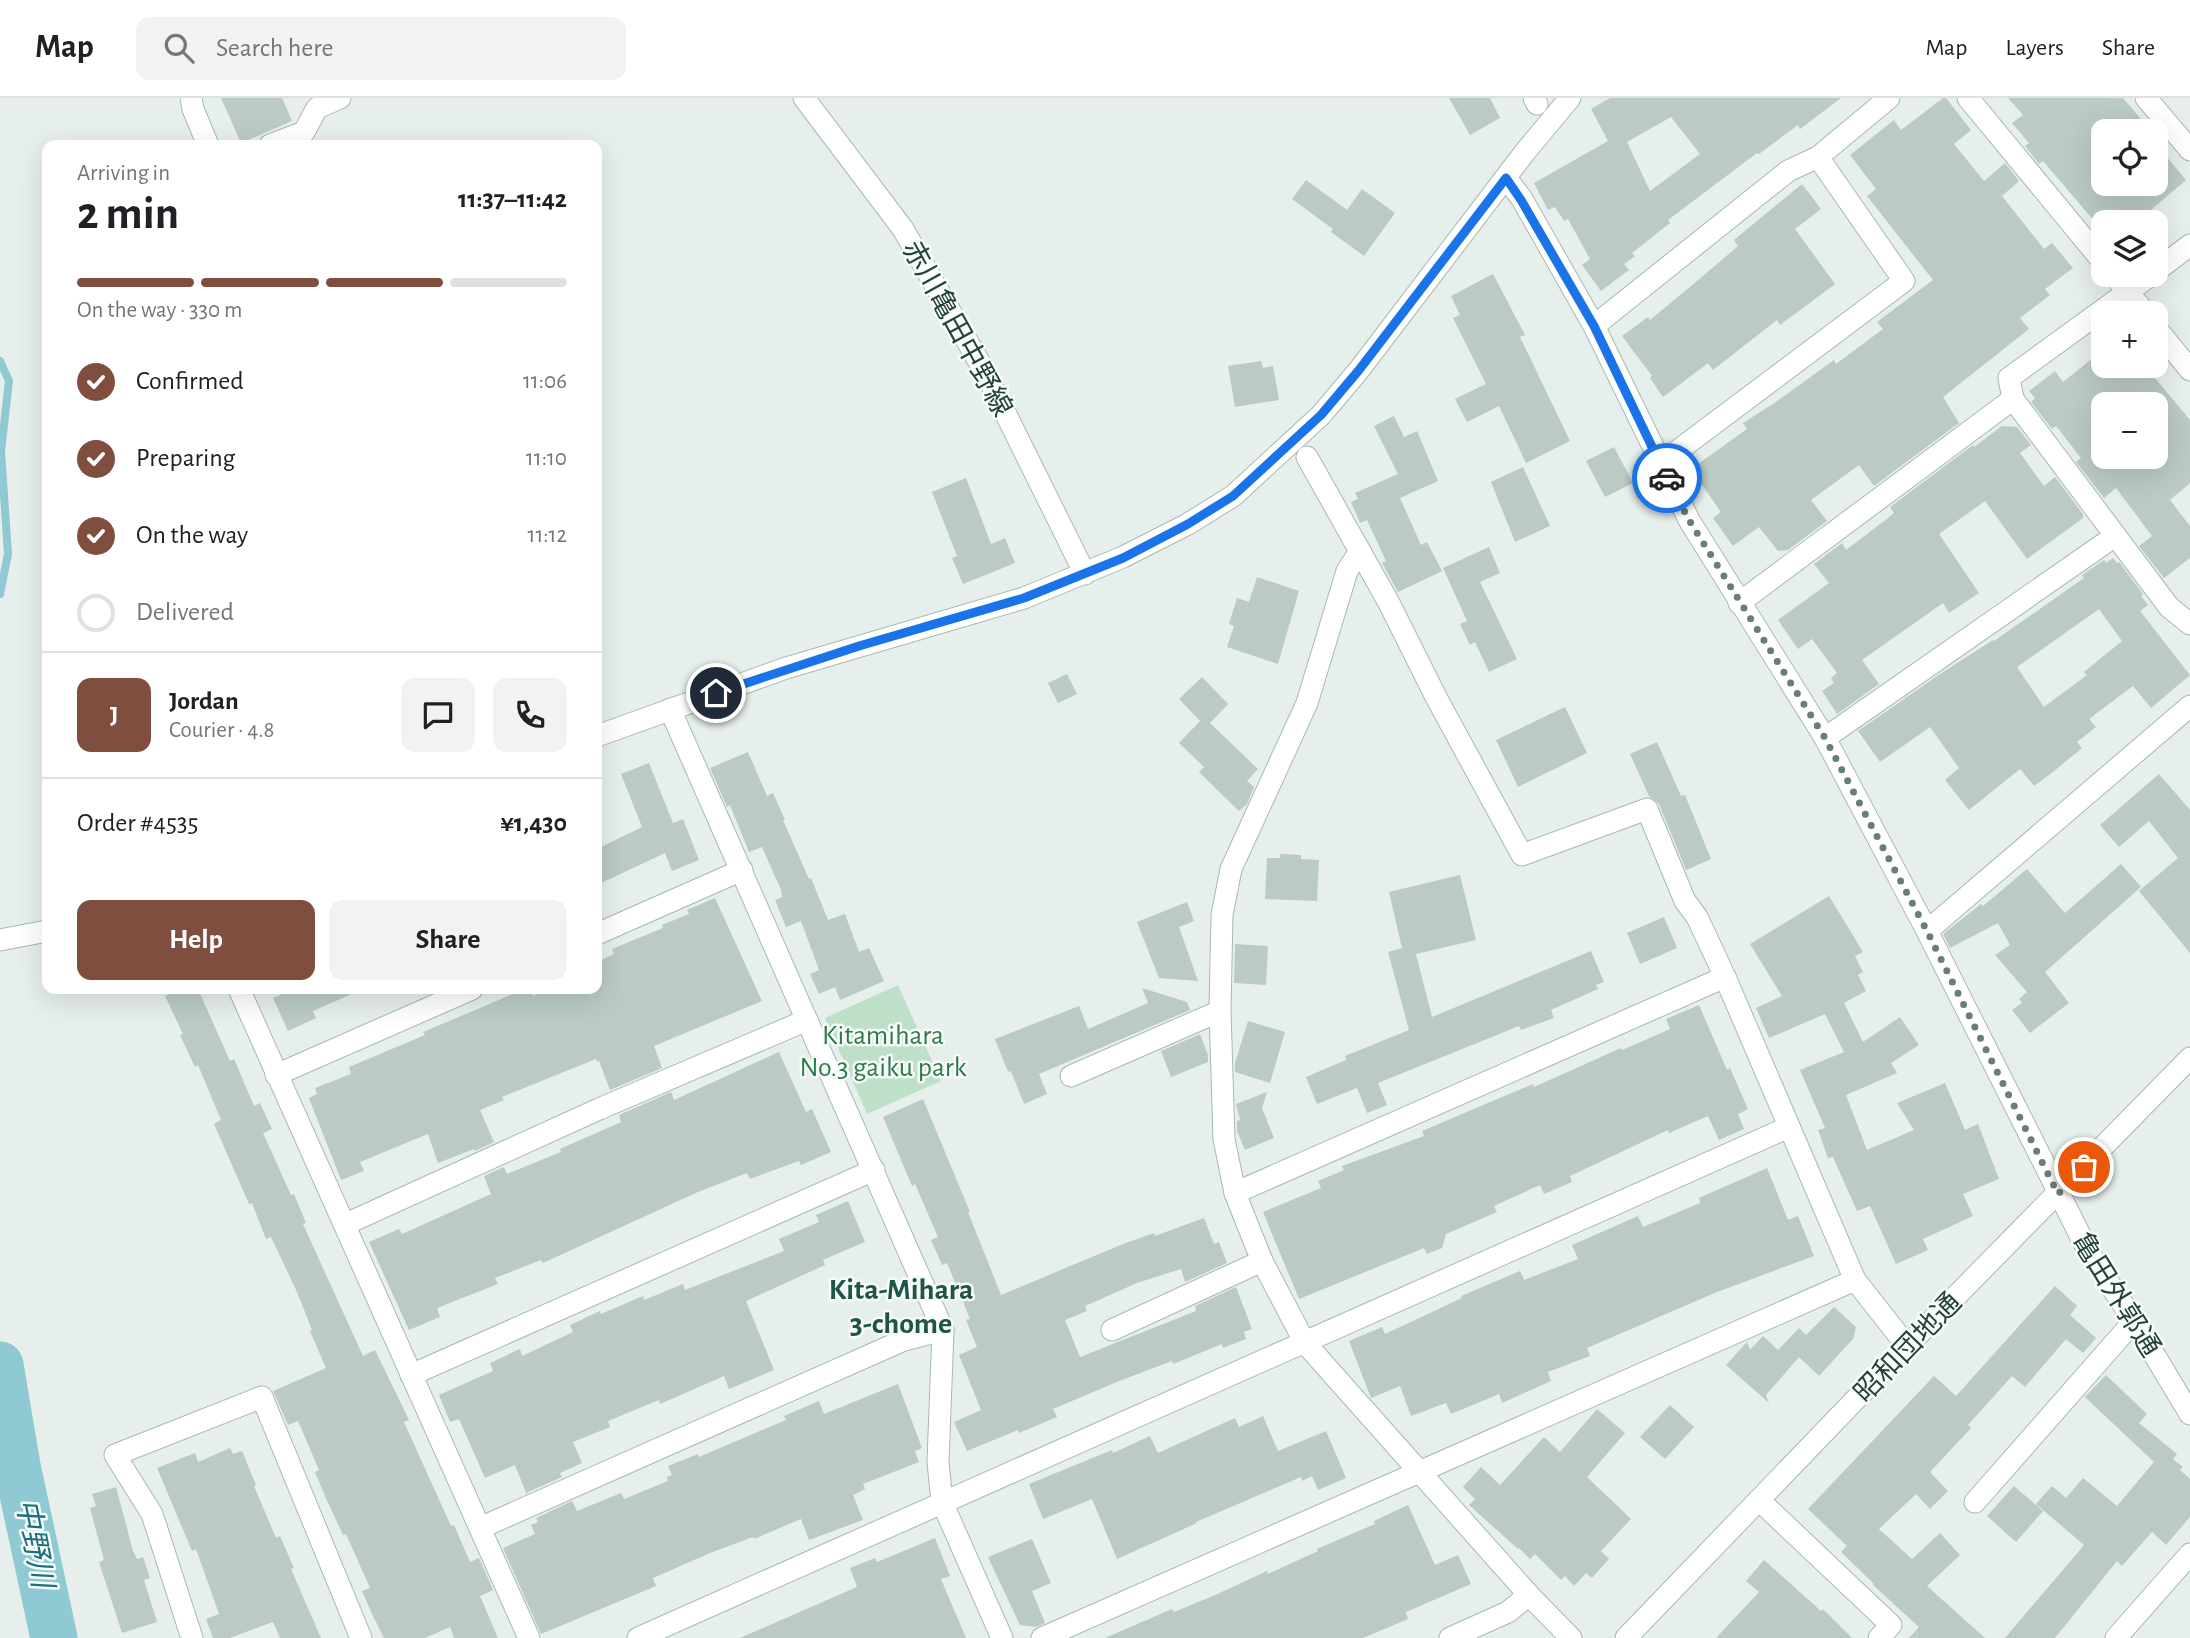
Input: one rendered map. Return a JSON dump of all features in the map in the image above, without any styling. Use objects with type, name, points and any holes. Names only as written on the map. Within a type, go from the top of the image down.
[{"type":"street","points":[[191,98],[206,140]]},
{"type":"street","points":[[283,140],[304,132],[317,108],[340,98]]},
{"type":"street","name":"赤川亀田中野線","points":[[804,98],[903,229],[986,374],[1085,574]]},
{"type":"street","points":[[602,734],[786,668],[1024,598],[1123,558],[1188,524],[1233,496],[1321,415],[1570,98]]},
{"type":"street","points":[[1968,98],[2091,246]]},
{"type":"street","points":[[2146,98],[2190,150]]},
{"type":"street","points":[[1594,326],[1788,171],[1818,157],[1883,100]]},
{"type":"street","points":[[1660,464],[1904,281],[1818,157]]},
{"type":"street","name":"亀田外郭通","points":[[1506,178],[1594,326],[1689,520],[1825,738],[1927,931],[2088,1251],[2190,1413]]},
{"type":"street","points":[[2168,262],[2190,245]]},
{"type":"street","points":[[2123,287],[2135,301]]},
{"type":"street","points":[[2136,287],[2008,378],[2013,399],[2169,607],[2190,624]]},
{"type":"street","points":[[2168,343],[2190,370]]},
{"type":"street","points":[[1739,603],[2013,399]]},
{"type":"street","points":[[1307,457],[1522,855],[1647,809],[1685,901],[1698,917],[1725,977],[1855,1280],[1907,1346]]},
{"type":"street","points":[[1825,738],[2115,536]]},
{"type":"street","points":[[1360,551],[1348,572],[1307,703],[1231,869],[1222,915],[1220,1011],[1224,1139],[1235,1193],[1262,1261],[1305,1343],[1529,1595],[1571,1638]]},
{"type":"street","points":[[1927,931],[2190,705]]},
{"type":"street","points":[[670,709],[943,1330],[938,1462],[942,1502],[1002,1638]]},
{"type":"street","points":[[602,932],[742,870]]},
{"type":"street","points":[[0,940],[42,932]]},
{"type":"street","points":[[1235,1193],[1725,977]]},
{"type":"street","points":[[241,994],[529,1638]]},
{"type":"street","points":[[276,1075],[461,994]]},
{"type":"street","points":[[1071,1076],[1220,1011]]},
{"type":"street","points":[[346,1224],[598,1109],[807,1020]]},
{"type":"street","name":"昭和団地通","points":[[1626,1638],[1907,1346],[2190,1058]]},
{"type":"street","points":[[638,1638],[1789,1127]]},
{"type":"street","points":[[411,1375],[874,1170]]},
{"type":"street","points":[[1112,1330],[1262,1261]]},
{"type":"street","points":[[1042,1638],[1855,1280]]},
{"type":"street","points":[[1975,1502],[2134,1321]]},
{"type":"street","points":[[481,1528],[904,1340],[943,1330]]},
{"type":"street","points":[[191,1638],[152,1514],[115,1455],[262,1398],[361,1638]]},
{"type":"street","points":[[1759,1500],[1891,1625],[1879,1638]]},
{"type":"street","points":[[2116,1638],[2190,1554]]},
{"type":"street","points":[[1450,1638],[1508,1612],[1529,1595]]},
{"type":"green space","name":"Kitamihara No.3 gaiku park","points":[[898,985],[941,1081],[867,1114],[825,1018]]},
{"type":"building","points":[[221,98],[282,98],[292,121],[248,140],[240,140]]},
{"type":"building","points":[[1449,98],[1490,98],[1500,118],[1470,135]]},
{"type":"building","points":[[1610,98],[1841,98],[1800,129],[1798,125],[1757,153],[1668,220],[1670,223],[1632,253],[1635,256],[1624,264],[1629,270],[1601,291],[1582,265],[1590,259],[1568,219],[1564,221],[1555,207],[1548,210],[1534,183],[1608,141],[1591,109]],"holes":[[[1671,117],[1700,154],[1650,191],[1627,142]]]},
{"type":"building","points":[[1946,98],[1971,130],[1954,144],[1984,181],[2005,163],[2019,181],[2002,196],[2044,249],[2052,243],[2073,268],[2045,289],[2050,295],[2020,318],[2029,329],[1943,397],[1959,423],[1874,486],[1859,465],[1811,500],[1827,521],[1788,550],[1778,551],[1759,527],[1733,546],[1713,518],[1721,512],[1691,469],[1747,429],[1743,423],[1834,360],[1836,364],[1883,329],[1877,322],[1933,280],[1867,196],[1876,189],[1850,155],[1894,120],[1901,130]]},
{"type":"building","points":[[2008,98],[2123,98],[2141,119],[2091,119],[2091,196],[2167,196],[2153,210],[2091,210],[2091,217],[2043,161],[2039,164],[2025,146],[2029,143],[2012,123],[2023,115]]},
{"type":"building","points":[[2168,158],[2186,180],[2168,195]]},
{"type":"building","points":[[1306,180],[1347,210],[1362,189],[1395,213],[1364,256],[1292,199]]},
{"type":"building","points":[[1802,184],[1821,209],[1795,229],[1835,284],[1780,325],[1777,320],[1713,370],[1708,363],[1663,397],[1650,378],[1652,376],[1622,336],[1648,317],[1650,320],[1703,276],[1738,246],[1734,240]]},
{"type":"building","points":[[1493,274],[1525,335],[1520,337],[1570,441],[1526,463],[1499,406],[1467,422],[1455,399],[1486,384],[1453,318],[1460,315],[1451,296]]},
{"type":"building","points":[[2091,359],[2091,378],[2155,378],[2167,392],[2091,392],[2091,469],[2168,469],[2168,394],[2190,420],[2190,483],[2170,500],[2190,526],[2190,558],[2164,578],[2139,546],[2152,536],[2116,488],[2104,498],[2076,462],[2081,458],[2056,426],[2052,429],[2031,402],[2035,398],[2029,391],[2055,371],[2063,382]]},
{"type":"building","points":[[1261,361],[1263,368],[1273,366],[1279,400],[1235,407],[1228,366]]},
{"type":"building","points":[[1394,416],[1404,437],[1417,431],[1438,481],[1400,498],[1421,545],[1427,542],[1442,571],[1398,592],[1382,563],[1386,561],[1367,520],[1360,523],[1351,502],[1358,499],[1355,493],[1398,474],[1374,426]]},
{"type":"building","points":[[2002,426],[2017,427],[2031,445],[2020,453],[2044,486],[2055,477],[2083,514],[2083,518],[2027,559],[1985,501],[1939,534],[1979,593],[1949,613],[1943,603],[1862,660],[1879,684],[1837,714],[1822,691],[1834,683],[1831,678],[1837,673],[1812,639],[1798,649],[1778,620],[1829,583],[1814,564],[1842,543],[1846,550],[1894,513],[1890,507]]},
{"type":"building","points":[[1614,447],[1633,483],[1605,497],[1586,461]]},
{"type":"building","points":[[1523,467],[1550,526],[1515,542],[1491,482]]},
{"type":"building","points":[[966,478],[991,544],[1005,538],[1015,563],[963,584],[952,558],[957,556],[932,492]]},
{"type":"building","points":[[1489,547],[1500,573],[1480,582],[1517,659],[1489,672],[1475,642],[1470,645],[1460,624],[1467,621],[1443,568]]},
{"type":"building","points":[[2113,558],[2119,562],[2143,594],[2141,596],[2148,605],[2140,611],[2190,675],[2151,708],[2133,686],[2089,719],[2096,727],[2077,742],[2082,748],[2053,772],[2034,786],[2020,769],[1969,810],[1945,780],[1959,768],[1930,727],[1880,762],[1858,731],[1940,674],[1994,641],[2084,578],[2082,575],[2104,560],[2106,563]],"holes":[[[2099,609],[2122,641],[2084,672],[2087,675],[2044,707],[2017,667]]]},
{"type":"building","points":[[1257,577],[1299,591],[1278,664],[1227,647],[1234,626],[1229,624],[1237,598],[1249,602]]},
{"type":"building","points":[[1067,674],[1077,694],[1058,703],[1048,683]]},
{"type":"building","points":[[1202,677],[1228,704],[1210,723],[1258,769],[1247,781],[1254,787],[1247,804],[1239,811],[1199,772],[1204,767],[1179,743],[1200,721],[1179,699]]},
{"type":"building","points":[[1565,707],[1587,753],[1518,787],[1496,740]]},
{"type":"building","points":[[1657,742],[1681,796],[1685,795],[1711,859],[1686,870],[1659,804],[1649,796],[1630,754]]},
{"type":"building","points":[[748,752],[767,796],[773,793],[828,920],[845,914],[859,952],[869,948],[884,981],[840,1000],[835,987],[819,994],[810,974],[819,970],[801,921],[786,927],[775,900],[782,897],[781,890],[762,847],[749,852],[730,805],[727,807],[710,768]]},
{"type":"building","points":[[649,763],[673,823],[683,819],[699,860],[672,871],[665,853],[602,883],[602,847],[642,827],[621,774]]},
{"type":"building","points":[[2159,774],[2190,810],[2190,953],[2139,891],[2178,858],[2149,821],[2119,847],[2100,825]]},
{"type":"building","points":[[1280,854],[1301,855],[1301,859],[1319,860],[1317,901],[1265,899],[1267,858],[1280,858]]},
{"type":"building","points":[[2121,864],[2141,887],[2045,972],[2069,1003],[2030,1033],[2012,1010],[2022,1003],[2019,999],[2027,992],[1995,955],[2010,945],[1998,923],[1950,948],[1943,934],[1981,904],[1983,906],[2027,869],[2065,913]]},
{"type":"building","points":[[1460,875],[1476,940],[1416,954],[1432,1017],[1591,951],[1604,982],[1596,985],[1598,989],[1551,1010],[1554,1018],[1521,1030],[1519,1026],[1378,1083],[1387,1105],[1367,1113],[1357,1088],[1317,1104],[1306,1077],[1346,1060],[1345,1056],[1409,1030],[1388,952],[1402,948],[1389,892]]},
{"type":"building","points":[[1829,896],[1863,952],[1855,956],[1863,972],[1858,975],[1866,991],[1844,1003],[1863,1042],[1900,1017],[1919,1045],[1891,1063],[1897,1073],[1846,1095],[1867,1150],[1914,1130],[1897,1103],[1945,1083],[1965,1130],[1978,1124],[1999,1179],[1963,1194],[1973,1216],[1923,1239],[1928,1250],[1896,1264],[1870,1206],[1857,1211],[1833,1157],[1828,1158],[1818,1130],[1825,1128],[1800,1070],[1844,1052],[1825,1014],[1769,1038],[1756,1008],[1782,996],[1750,944]]},
{"type":"building","points":[[715,898],[762,1001],[654,1046],[662,1068],[610,1090],[596,1059],[502,1097],[504,1100],[480,1110],[494,1142],[475,1151],[474,1149],[438,1163],[428,1134],[360,1162],[364,1171],[341,1180],[309,1098],[317,1094],[315,1088],[351,1074],[349,1067],[513,994],[602,994],[602,960],[614,954],[612,949],[663,928],[662,925],[689,914],[687,910]]},
{"type":"building","points":[[1187,902],[1194,921],[1179,927],[1198,981],[1159,978],[1137,922]]},
{"type":"building","points":[[1664,917],[1677,948],[1640,964],[1627,933]]},
{"type":"building","points":[[1235,944],[1268,946],[1266,985],[1234,983]]},
{"type":"building","points":[[1142,988],[1187,1002],[1190,1010],[1039,1074],[1047,1094],[1024,1104],[995,1039],[1079,1006],[1088,1029],[1148,1003]]},
{"type":"building","points":[[200,994],[230,1061],[234,1059],[254,1106],[260,1103],[272,1129],[263,1133],[291,1195],[294,1194],[306,1223],[303,1224],[363,1356],[375,1350],[409,1420],[404,1422],[451,1526],[454,1525],[470,1562],[479,1558],[493,1590],[480,1596],[498,1638],[454,1638],[450,1627],[425,1638],[384,1638],[362,1591],[370,1588],[346,1534],[343,1535],[325,1496],[315,1472],[319,1470],[298,1421],[288,1425],[273,1391],[326,1368],[297,1292],[271,1237],[266,1239],[214,1124],[221,1120],[198,1065],[195,1067],[180,1035],[183,1034],[165,996]]},
{"type":"building","points":[[282,994],[352,994],[313,1011],[316,1018],[288,1031],[273,998]]},
{"type":"building","points":[[1699,1005],[1727,1070],[1730,1068],[1748,1109],[1738,1114],[1744,1129],[1719,1140],[1708,1116],[1669,1133],[1668,1130],[1570,1176],[1572,1182],[1544,1194],[1540,1185],[1494,1206],[1497,1212],[1446,1234],[1442,1248],[1427,1254],[1424,1248],[1299,1299],[1263,1212],[1321,1188],[1318,1181],[1344,1170],[1342,1166],[1424,1136],[1422,1131],[1670,1029],[1666,1019]]},
{"type":"building","points":[[1248,1021],[1285,1032],[1270,1083],[1235,1072],[1235,1063]]},
{"type":"building","points":[[1200,1034],[1208,1062],[1171,1077],[1161,1051]]},
{"type":"building","points":[[779,1052],[806,1112],[812,1109],[831,1152],[801,1165],[799,1161],[750,1179],[747,1173],[698,1192],[543,1263],[541,1260],[495,1278],[498,1284],[437,1308],[440,1317],[409,1330],[369,1242],[399,1229],[402,1234],[491,1194],[484,1176],[504,1167],[507,1174],[561,1152],[560,1149],[621,1122],[619,1115],[671,1092],[674,1100]]},
{"type":"building","points":[[1267,1092],[1262,1108],[1274,1138],[1245,1150],[1237,1131],[1237,1121],[1240,1120],[1236,1104]]},
{"type":"building","points":[[923,1099],[1001,1295],[1123,1244],[1154,1233],[1155,1236],[1204,1218],[1214,1244],[1219,1242],[1227,1263],[1185,1282],[1181,1269],[1137,1283],[1085,1306],[1087,1311],[1065,1320],[1080,1357],[1196,1311],[1195,1306],[1236,1287],[1252,1329],[1244,1332],[1246,1339],[1223,1348],[1222,1344],[1173,1364],[1172,1361],[1119,1381],[1053,1409],[1057,1417],[967,1451],[954,1422],[981,1410],[959,1355],[977,1347],[966,1320],[970,1319],[947,1263],[942,1265],[931,1240],[938,1237],[915,1184],[912,1186],[883,1117]]},
{"type":"building","points":[[1767,1168],[1788,1220],[1798,1216],[1814,1256],[1717,1292],[1587,1348],[1590,1356],[1548,1372],[1551,1381],[1502,1403],[1499,1394],[1451,1414],[1446,1403],[1411,1416],[1400,1386],[1371,1398],[1349,1341],[1382,1327],[1385,1334],[1462,1298],[1461,1296],[1520,1271],[1524,1280],[1578,1259],[1572,1245],[1638,1216],[1643,1227],[1700,1203],[1699,1198]]},
{"type":"building","points":[[848,1201],[865,1242],[823,1260],[825,1265],[746,1301],[774,1370],[729,1389],[724,1376],[660,1404],[659,1400],[608,1421],[610,1427],[573,1442],[582,1463],[560,1473],[562,1477],[526,1493],[515,1465],[485,1478],[459,1419],[450,1422],[439,1395],[493,1371],[490,1363],[520,1349],[522,1356],[573,1332],[570,1325],[600,1311],[601,1314],[643,1296],[644,1300],[683,1284],[685,1290],[784,1251],[779,1239],[819,1222],[816,1215]]},
{"type":"building","points":[[2055,1286],[2077,1306],[2070,1315],[2096,1338],[2083,1353],[2066,1339],[2025,1387],[2012,1376],[1968,1425],[1971,1428],[1930,1472],[1948,1491],[1930,1509],[1916,1494],[1879,1529],[1912,1559],[1940,1533],[1960,1555],[1927,1586],[1985,1638],[1909,1638],[1919,1627],[1841,1552],[1847,1546],[1808,1509],[1934,1376],[1956,1396]]},
{"type":"building","points":[[1834,1307],[1856,1327],[1853,1339],[1819,1376],[1799,1357],[1766,1395],[1769,1403],[1726,1365],[1747,1342],[1750,1350],[1763,1336],[1778,1350],[1799,1328],[1806,1335]]},
{"type":"building","points":[[2106,1375],[2147,1414],[2139,1423],[2177,1454],[2173,1459],[2183,1467],[2180,1470],[2190,1479],[2190,1517],[2166,1545],[2152,1532],[2122,1566],[2117,1561],[2055,1638],[2005,1638],[2084,1545],[2036,1504],[2052,1486],[2066,1498],[2083,1478],[2117,1506],[2154,1462],[2085,1397]]},
{"type":"building","points":[[898,1384],[922,1448],[915,1451],[919,1462],[863,1484],[865,1489],[853,1495],[863,1520],[809,1540],[801,1519],[754,1539],[753,1537],[710,1553],[653,1578],[656,1586],[541,1634],[503,1548],[535,1534],[531,1525],[538,1522],[536,1518],[572,1501],[577,1511],[621,1493],[624,1499],[668,1481],[667,1477],[672,1475],[668,1466],[698,1454],[699,1457],[786,1420],[784,1416],[819,1401],[824,1414]]},
{"type":"building","points":[[1670,1405],[1694,1427],[1665,1459],[1640,1437]]},
{"type":"building","points":[[1597,1409],[1625,1433],[1587,1477],[1631,1519],[1601,1551],[1609,1559],[1592,1578],[1586,1573],[1574,1586],[1565,1576],[1561,1580],[1535,1554],[1530,1559],[1518,1549],[1469,1505],[1475,1499],[1463,1487],[1481,1467],[1500,1485],[1544,1437],[1560,1452]]},
{"type":"building","points":[[1263,1416],[1278,1451],[1326,1431],[1346,1478],[1318,1490],[1312,1476],[1302,1481],[1301,1477],[1117,1559],[1092,1499],[1043,1519],[1029,1484],[1112,1450],[1113,1453],[1150,1436],[1158,1453],[1235,1418],[1239,1427]]},
{"type":"building","points":[[230,1448],[233,1454],[242,1451],[256,1485],[254,1486],[276,1538],[280,1536],[294,1568],[291,1569],[321,1638],[280,1638],[273,1622],[230,1638],[213,1638],[206,1619],[219,1614],[196,1549],[192,1551],[157,1468],[195,1453],[198,1462]]},
{"type":"building","points":[[2014,1486],[2043,1511],[2016,1542],[1987,1516]]},
{"type":"building","points":[[116,1487],[133,1551],[137,1559],[143,1557],[150,1578],[144,1580],[157,1622],[122,1633],[99,1562],[104,1560],[90,1508],[96,1506],[92,1494]]},
{"type":"building","points":[[1408,1505],[1435,1565],[1458,1555],[1471,1584],[1406,1612],[1408,1619],[1363,1638],[1105,1638],[1172,1609],[1174,1612],[1213,1596],[1267,1571],[1268,1574],[1375,1524],[1374,1521]]},
{"type":"building","points":[[935,1538],[950,1576],[941,1579],[966,1638],[740,1638],[857,1587],[850,1568],[875,1558],[877,1562]]},
{"type":"building","points":[[1032,1539],[1051,1583],[1032,1591],[1045,1623],[1036,1627],[1020,1625],[988,1557]]},
{"type":"building","points":[[1764,1560],[1821,1611],[1823,1609],[1852,1638],[1716,1638],[1759,1592],[1746,1581]]},
{"type":"waterway","name":"中野川","points":[[0,361],[9,381],[1,451],[8,554],[0,594]]},
{"type":"waterway","name":"中野川","points":[[0,1365],[17,1466],[54,1638]]},
{"type":"way so far","points":[[1667,478],[1739,603],[1825,738],[1927,931],[2058,1194],[2084,1167]]},
{"type":"district","name":"Kita-Mihara 3-chome","points":[[901,1306]]},
{"type":"route","points":[[716,693],[786,668],[1024,598],[1123,558],[1188,524],[1233,496],[1321,415],[1359,370],[1506,178],[1594,326],[1667,478]]}]
